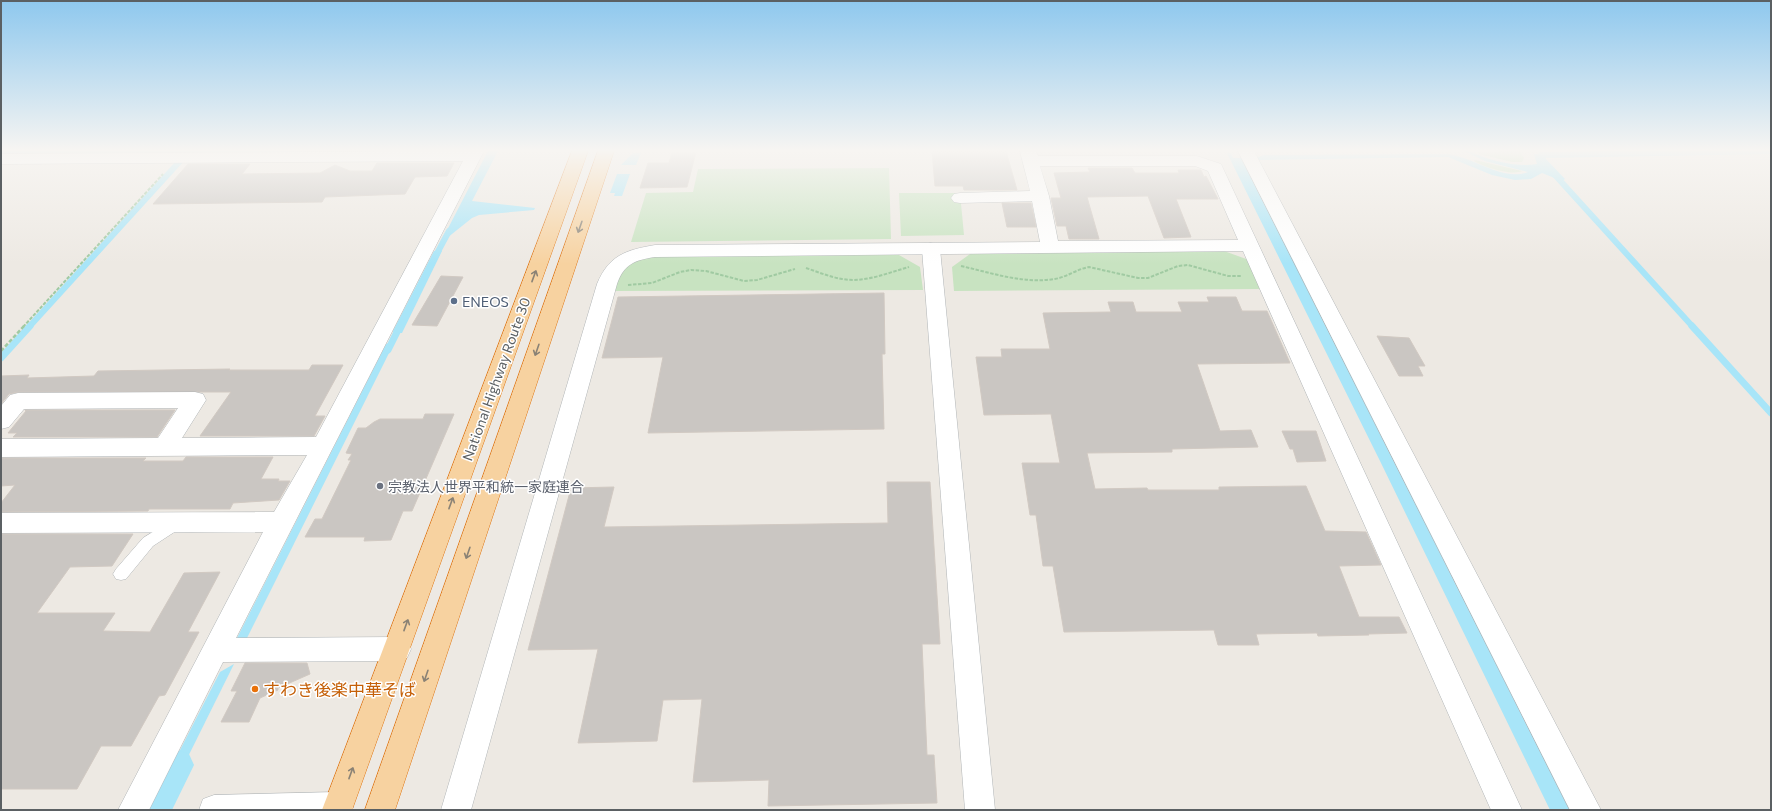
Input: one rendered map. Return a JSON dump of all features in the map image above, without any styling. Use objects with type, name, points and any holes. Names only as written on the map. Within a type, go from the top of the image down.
[{"type":"highway","name":"National Highway Route 30","points":[[338,809],[566,189]]},
{"type":"highway","name":"National Highway Route 30","points":[[380,810],[593,189]]},
{"type":"street","points":[[133,810],[281,522],[323,446],[456,189]]},
{"type":"street","points":[[1038,189],[1050,247]]},
{"type":"street","points":[[1224,189],[1507,810]]},
{"type":"street","points":[[1266,189],[1586,810]]},
{"type":"street","points":[[960,198],[1040,196]]},
{"type":"street","points":[[456,810],[607,284],[615,266],[640,253],[655,251],[931,254],[1050,247],[1249,245]]},
{"type":"street","points":[[931,254],[980,810]]},
{"type":"street","points":[[1,421],[18,401],[195,400],[164,446]]},
{"type":"street","points":[[1,448],[323,446]]},
{"type":"street","points":[[1,523],[281,522]]},
{"type":"street","points":[[216,650],[397,649]]},
{"type":"street","points":[[214,810],[338,809]]},
{"type":"lane","points":[[121,574],[148,542],[177,523]]},
{"type":"path","points":[[1,351],[149,189]]},
{"type":"path","points":[[803,268],[849,280],[870,278],[931,254],[1027,281],[1056,279],[1082,268],[1089,267],[1138,278],[1148,278],[1178,266],[1188,265],[1228,276],[1263,275]]},
{"type":"path","points":[[607,284],[632,285],[655,283],[684,271],[694,270],[735,280],[746,281],[756,280],[789,269],[799,268]]},
{"type":"green space","points":[[694,189],[890,189],[891,239],[631,242],[646,193],[693,192]]},
{"type":"green space","points":[[899,193],[960,193],[964,235],[901,236]]},
{"type":"green space","points":[[1224,251],[1249,260],[1262,289],[954,291],[952,267],[970,254]]},
{"type":"green space","points":[[899,255],[920,267],[923,290],[611,291],[618,269],[646,256]]},
{"type":"water","points":[[468,189],[478,189],[472,201],[535,208],[534,210],[479,215],[472,218],[447,238],[443,238]]},
{"type":"water","points":[[612,189],[625,189],[622,196],[614,196],[615,193],[610,193]]},
{"type":"water","points":[[1245,189],[1259,189],[1570,810],[1550,810],[1381,463]]},
{"type":"water","points":[[434,251],[442,251],[402,333],[394,333],[393,331]]},
{"type":"water","points":[[395,341],[246,640],[236,640],[386,344]]},
{"type":"water","points":[[234,664],[170,793],[158,793],[220,672]]},
{"type":"building","points":[[166,189],[408,189],[405,194],[325,197],[322,202],[153,204]]},
{"type":"building","points":[[964,189],[1017,190],[964,190]]},
{"type":"building","points":[[1058,189],[1213,189],[1218,199],[1176,199],[1191,237],[1164,238],[1148,196],[1087,197],[1099,239],[1069,239],[1066,226],[1057,226],[1051,198],[1061,198]]},
{"type":"building","points":[[1002,203],[1031,203],[1036,227],[1007,227]]},
{"type":"building","name":"ENEOS","points":[[441,276],[463,277],[437,326],[412,325]]},
{"type":"building","points":[[884,293],[885,354],[882,354],[884,429],[648,433],[663,357],[602,358],[618,297]]},
{"type":"building","points":[[1207,297],[1236,297],[1242,311],[1267,311],[1290,363],[1197,364],[1220,431],[1251,430],[1258,447],[1172,449],[1172,452],[1087,453],[1095,489],[1147,488],[1148,490],[1219,490],[1219,487],[1306,486],[1325,531],[1366,532],[1381,565],[1339,566],[1359,617],[1399,617],[1407,633],[1318,636],[1317,633],[1256,634],[1259,645],[1218,645],[1214,630],[1064,632],[1053,566],[1043,566],[1036,515],[1030,515],[1022,463],[1060,463],[1051,414],[984,415],[976,357],[1002,357],[1001,349],[1050,349],[1043,313],[1111,312],[1108,302],[1133,302],[1136,312],[1182,312],[1178,302],[1209,302]]},
{"type":"building","points":[[1377,336],[1409,338],[1425,366],[1418,366],[1423,376],[1399,376]]},
{"type":"building","points":[[312,365],[343,365],[315,416],[325,416],[314,436],[200,436],[231,392],[18,392],[9,394],[1,404],[1,376],[29,375],[27,378],[94,376],[98,371],[230,369],[229,370],[309,370]]},
{"type":"building","points":[[25,410],[175,410],[157,437],[13,437],[17,433],[8,433],[26,411]]},
{"type":"building","name":"宗教法人世界平和統一家庭連合","points":[[425,414],[454,414],[412,511],[403,511],[391,540],[364,541],[365,537],[305,537],[315,519],[322,519],[351,460],[348,460],[352,454],[346,453],[358,428],[366,428],[380,419],[423,419]]},
{"type":"building","points":[[1282,431],[1316,431],[1326,461],[1297,462],[1293,449],[1290,449]]},
{"type":"building","points":[[186,457],[273,457],[261,479],[279,479],[278,481],[290,481],[279,500],[233,503],[230,509],[1,512],[1,503],[15,485],[1,486],[1,458],[146,458],[143,461],[183,461]]},
{"type":"building","points":[[887,482],[930,482],[940,644],[922,644],[927,755],[934,755],[937,803],[768,806],[769,780],[693,782],[702,699],[663,700],[657,741],[578,743],[598,649],[528,650],[571,488],[614,487],[604,527],[888,523]]},
{"type":"building","points":[[1,534],[133,534],[112,566],[70,567],[37,613],[115,613],[103,631],[150,632],[184,573],[220,572],[188,632],[199,632],[165,695],[159,696],[131,746],[101,746],[77,789],[1,789]]},
{"type":"building","name":"すわき後楽中華そば","points":[[245,663],[307,663],[310,674],[278,688],[278,690],[260,698],[249,722],[221,722],[237,691],[231,691]]},
{"type":"waterway","points":[[29,327],[155,189]]},
{"type":"waterway","points":[[1568,189],[1693,327]]},
{"type":"waterway","points":[[434,259],[449,231]]},
{"type":"waterway","points":[[1,358],[30,326]]},
{"type":"waterway","points":[[388,350],[400,326]]},
{"type":"waterway","points":[[1692,326],[1771,413]]},
{"type":"waterway","points":[[155,810],[178,765]]},
{"type":"place","name":"ENEOS","points":[[454,301]]},
{"type":"place","name":"宗教法人世界平和統一家庭連合","points":[[380,486]]},
{"type":"place","name":"すわき後楽中華そば","points":[[255,689]]}]
